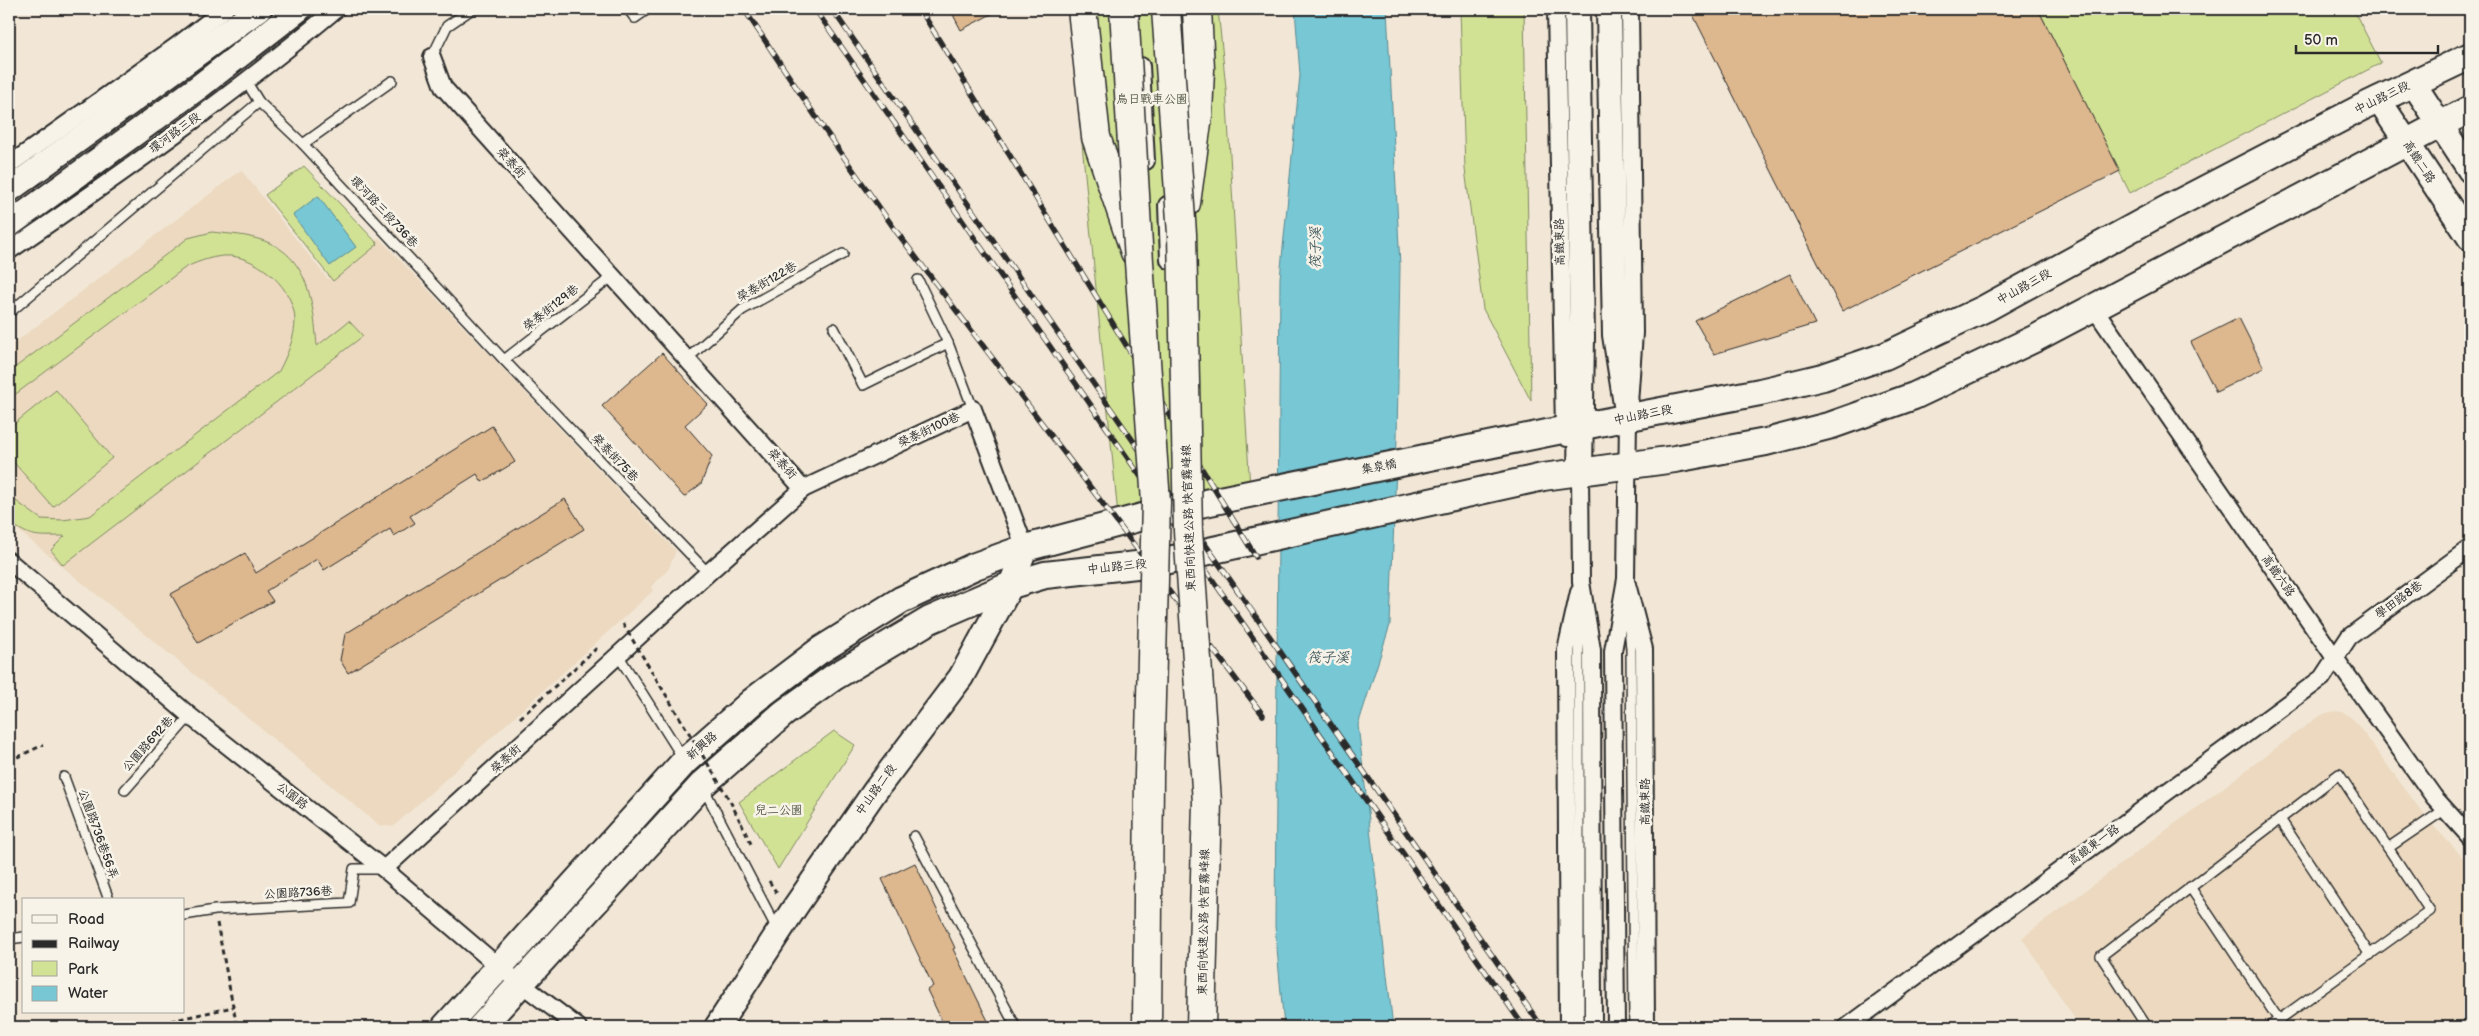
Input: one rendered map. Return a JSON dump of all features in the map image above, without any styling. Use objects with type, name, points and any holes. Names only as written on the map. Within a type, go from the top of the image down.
[{"type":"highway","points":[[1082,9],[1096,137],[1139,262]]},
{"type":"highway","points":[[1124,9],[1156,502],[1149,775],[1147,1027]]},
{"type":"highway","name":"東西向快速公路 快官霧峰線","points":[[1166,9],[1182,234],[1188,531],[1207,802],[1201,1027]]},
{"type":"highway","points":[[1182,234],[1198,115],[1200,69],[1197,9]]},
{"type":"main road","name":"中山路三段","points":[[1563,430],[1770,390],[1823,377],[1885,356],[1986,308],[2165,210],[2378,99],[2470,56]]},
{"type":"main road","points":[[1580,473],[1627,467],[1766,442],[1832,425],[1890,405],[1955,378],[2094,308],[2470,109]]},
{"type":"main road","name":"集泉橋","points":[[1172,509],[1563,430]]},
{"type":"main road","name":"中山路三段","points":[[1011,585],[1045,575],[1155,563],[1548,477],[1580,473]]},
{"type":"main road","points":[[1025,548],[1172,509]]},
{"type":"main road","name":"新興路","points":[[445,1027],[685,761],[753,702],[819,651],[901,600],[976,566],[1025,548]]},
{"type":"main road","points":[[481,1027],[702,785],[784,713],[834,677],[930,620],[1011,585]]},
{"type":"street","points":[[9,165],[226,9]]},
{"type":"street","points":[[9,190],[260,9]]},
{"type":"street","name":"環河路三段","points":[[9,226],[200,86],[300,9]]},
{"type":"street","name":"環河路三段","points":[[9,251],[90,195],[246,81],[336,9]]},
{"type":"street","points":[[1136,9],[1172,509]]},
{"type":"street","points":[[1154,9],[1172,509]]},
{"type":"street","name":"高鐵東路","points":[[1556,9],[1563,430],[1580,473],[1581,582],[1592,650],[1593,1027]]},
{"type":"street","name":"高鐵東路","points":[[1563,430],[1582,337],[1577,9]]},
{"type":"street","name":"高鐵東路","points":[[1609,9],[1614,335],[1628,417]]},
{"type":"street","name":"高鐵東路","points":[[1616,1027],[1613,651],[1626,579],[1628,417],[1634,333],[1630,9]]},
{"type":"street","name":"榮泰街","points":[[384,869],[708,573],[803,489],[443,87],[432,57]]},
{"type":"street","points":[[2413,83],[2470,170]]},
{"type":"street","name":"高鐵二路","points":[[2378,99],[2465,232]]},
{"type":"street","name":"高鐵六路","points":[[2094,308],[2335,658],[2444,810],[2470,837]]},
{"type":"street","name":"榮泰街100巷","points":[[803,489],[973,409],[1025,548]]},
{"type":"street","name":"中山路二段","points":[[717,1027],[875,791],[960,677],[1011,585],[1025,548]]},
{"type":"street","name":"學田路8巷","points":[[2335,658],[2349,637],[2470,548]]},
{"type":"street","name":"公園路","points":[[9,561],[190,716],[384,869],[499,967],[578,1027]]},
{"type":"street","name":"高鐵東路","points":[[1626,579],[1644,649],[1646,1027]]},
{"type":"street","name":"高鐵東路","points":[[1568,1027],[1566,650],[1581,582]]},
{"type":"street","name":"高鐵東一路","points":[[1857,1024],[2322,678],[2335,658]]},
{"type":"lane","points":[[432,57],[447,26],[472,9]]},
{"type":"lane","points":[[628,9],[635,18],[648,9]]},
{"type":"lane","name":"環河路三段736巷","points":[[246,81],[259,102],[303,144],[504,360]]},
{"type":"lane","points":[[303,144],[392,81]]},
{"type":"lane","points":[[9,313],[259,102]]},
{"type":"lane","name":"高鐵二路","points":[[2465,232],[2470,246]]},
{"type":"lane","name":"榮泰街122巷","points":[[687,359],[742,310],[843,254]]},
{"type":"lane","name":"榮泰街129巷","points":[[504,360],[613,276]]},
{"type":"lane","points":[[918,280],[948,343],[973,409]]},
{"type":"lane","points":[[834,328],[863,385],[948,343]]},
{"type":"lane","name":"榮泰街75巷","points":[[504,360],[708,573]]},
{"type":"lane","points":[[1626,579],[1631,649],[1634,1027]]},
{"type":"lane","points":[[1579,1027],[1578,652],[1581,582]]},
{"type":"lane","points":[[618,655],[685,761]]},
{"type":"lane","name":"公園路692巷","points":[[125,790],[190,716]]},
{"type":"lane","points":[[2147,1027],[2101,956],[2339,774],[2430,911],[2269,1027]]},
{"type":"lane","name":"公園路736巷56弄","points":[[64,777],[108,898]]},
{"type":"lane","points":[[702,785],[779,933]]},
{"type":"lane","points":[[2388,848],[2444,810]]},
{"type":"lane","points":[[2280,819],[2370,955]]},
{"type":"lane","points":[[914,836],[1016,1027]]},
{"type":"lane","name":"公園路736巷","points":[[185,915],[215,910],[349,903],[354,869],[384,869]]},
{"type":"lane","points":[[2190,887],[2279,1020]]},
{"type":"lane","points":[[9,939],[22,937]]},
{"type":"path","points":[[616,631],[624,624],[729,800],[740,823]]},
{"type":"path","points":[[520,718],[602,644]]},
{"type":"path","points":[[9,761],[43,745]]},
{"type":"path","points":[[766,877],[778,895]]},
{"type":"path","points":[[215,910],[237,1027]]},
{"type":"path","points":[[162,1022],[233,1007]]},
{"type":"shaded area","points":[[241,170],[328,279],[379,238],[676,551],[668,570],[651,587],[653,591],[394,826],[380,826],[9,523],[9,347]]},
{"type":"shaded area","points":[[2337,711],[2345,713],[2354,720],[2428,820],[2470,865],[2470,1027],[2080,1027],[2022,938],[2316,718],[2326,713]]},
{"type":"green space","name":"烏日戰車公園","points":[[1069,9],[1218,9],[1226,88],[1250,489],[1119,526]]},
{"type":"green space","points":[[1460,9],[1524,9],[1531,401],[1483,309],[1465,169]]},
{"type":"green space","points":[[2038,9],[2353,9],[2381,63],[2130,193]]},
{"type":"green space","points":[[304,166],[378,244],[333,281],[265,195]]},
{"type":"green space","points":[[212,232],[254,238],[272,244],[286,253],[297,265],[310,295],[317,346],[349,321],[363,336],[63,565],[51,550],[65,536],[30,534],[9,522],[9,496],[41,519],[63,520],[90,516],[279,371],[288,353],[294,333],[295,320],[293,308],[282,286],[264,269],[242,258],[231,256],[213,257],[186,267],[9,399],[9,372],[188,238]]},
{"type":"green space","points":[[56,390],[112,458],[53,507],[9,457],[9,428]]},
{"type":"green space","name":"兒二公園","points":[[834,731],[855,745],[778,869],[739,802]]},
{"type":"water","name":"筏子溪","points":[[1295,9],[1387,9],[1400,266],[1397,439],[1390,625],[1358,725],[1393,1027],[1284,1027],[1275,926],[1280,278],[1300,75]]},
{"type":"water","points":[[318,196],[356,247],[330,266],[293,215]]},
{"type":"building","points":[[950,9],[1001,9],[961,30]]},
{"type":"building","points":[[1690,9],[2038,9],[2120,171],[1842,311]]},
{"type":"building","points":[[1790,274],[1815,324],[1714,354],[1695,321]]},
{"type":"building","points":[[2239,318],[2264,368],[2216,392],[2191,342]]},
{"type":"building","points":[[662,353],[708,404],[685,425],[712,456],[701,484],[684,497],[602,406]]},
{"type":"building","points":[[492,426],[515,462],[482,482],[477,474],[410,516],[415,523],[394,536],[390,529],[324,570],[317,559],[266,591],[273,601],[198,643],[171,594],[245,553],[256,573]]},
{"type":"building","points":[[565,499],[584,529],[348,673],[340,660],[345,634]]},
{"type":"building","points":[[915,863],[955,948],[953,949],[991,1027],[945,1027],[927,990],[933,986],[882,879]]},
{"type":"railway","points":[[744,9],[822,126],[896,231],[1263,715]]},
{"type":"railway","points":[[815,9],[1524,1027]]},
{"type":"railway","points":[[832,9],[1542,1027]]},
{"type":"railway","points":[[920,9],[1256,557]]}]
